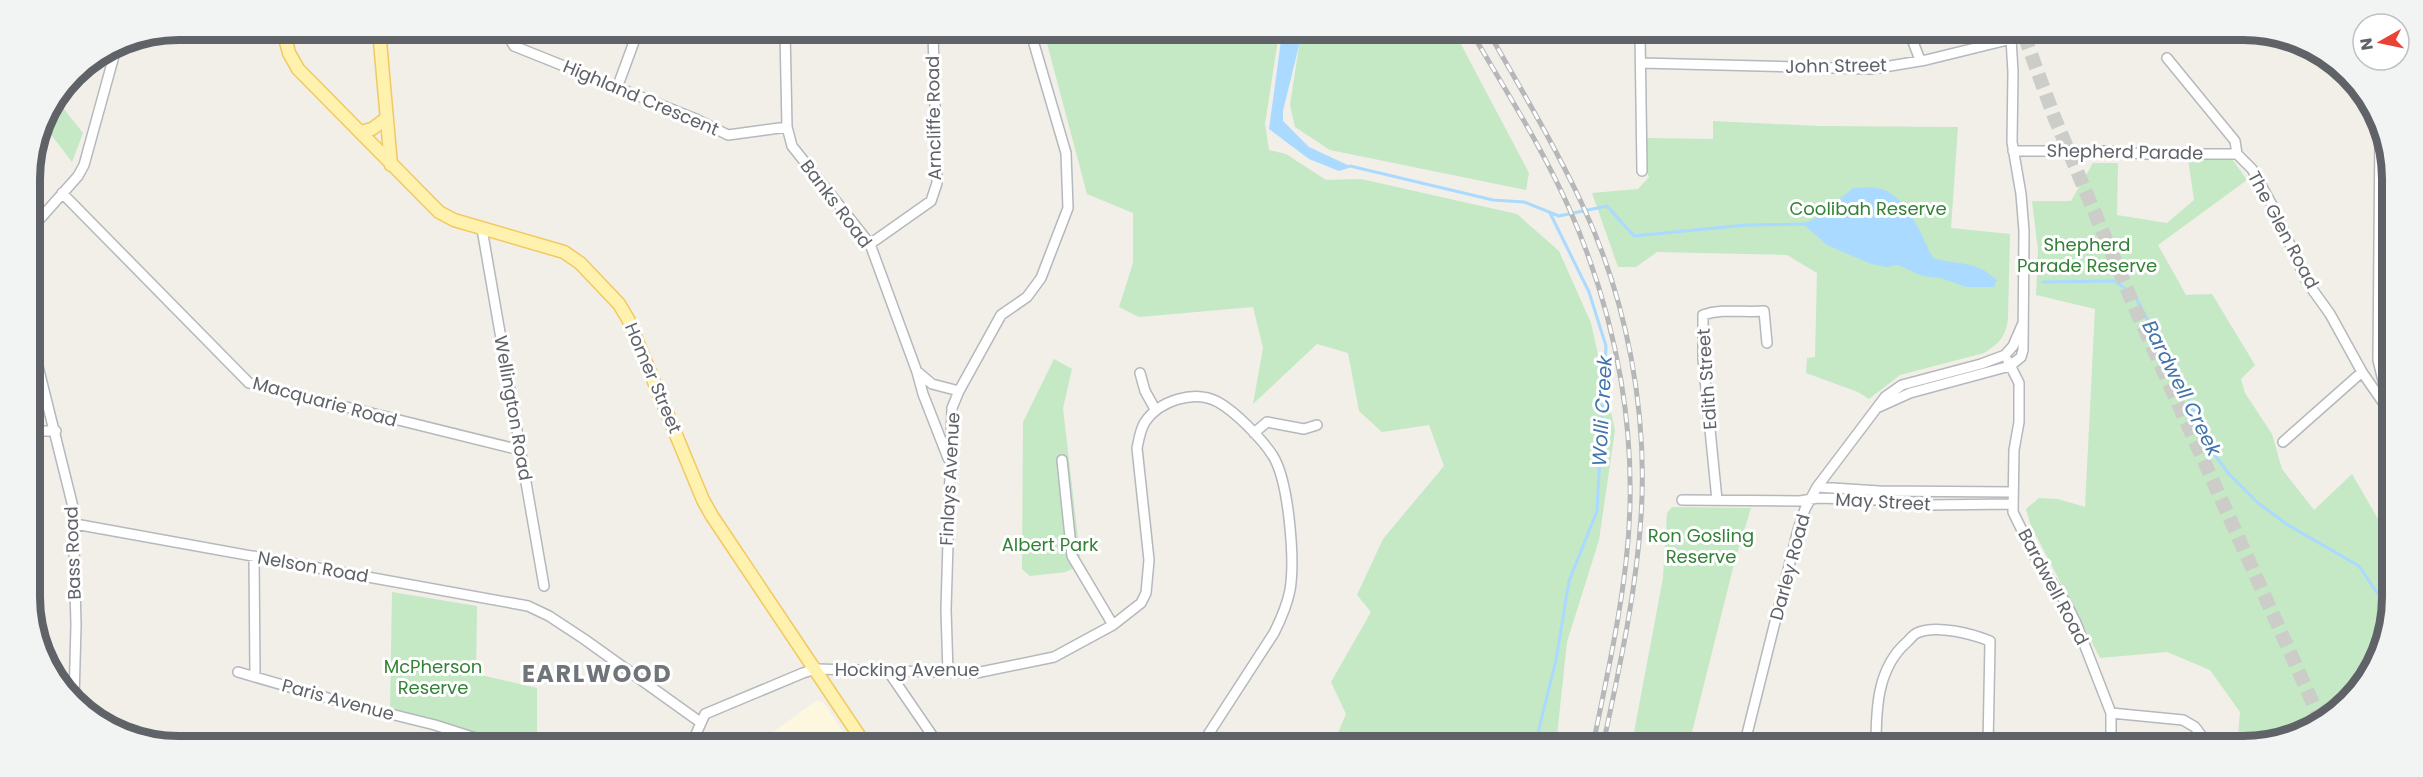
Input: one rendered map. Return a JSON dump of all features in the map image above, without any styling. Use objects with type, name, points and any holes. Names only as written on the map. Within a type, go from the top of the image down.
[{"type":"main road","name":"Homer Street","points":[[286,40],[289,53],[298,69],[439,212],[454,220],[482,229],[564,252],[580,263],[619,304],[635,333],[703,500],[859,736]]},
{"type":"main road","points":[[380,40],[391,165]]},
{"type":"main road","points":[[360,132],[372,129],[387,118]]},
{"type":"street","name":"Highland Crescent","points":[[510,40],[514,46],[696,119],[728,135],[787,127]]},
{"type":"street","points":[[617,88],[635,40]]},
{"type":"street","name":"Banks Road","points":[[785,40],[787,127],[792,146],[870,244],[923,394],[950,462]]},
{"type":"street","name":"Arncliffe Road","points":[[870,244],[932,201],[937,183],[933,40]]},
{"type":"street","name":"Finlays Avenue","points":[[948,673],[946,610],[952,408],[1001,315],[1027,297],[1041,278],[1068,208],[1066,153],[1033,40]]},
{"type":"street","points":[[1640,40],[1642,171]]},
{"type":"street","points":[[1912,40],[1920,60]]},
{"type":"street","name":"John Street","points":[[1641,63],[1872,69],[1926,60],[2007,40]]},
{"type":"street","points":[[2010,366],[2024,350],[2023,208],[2013,151],[2011,40]]},
{"type":"street","points":[[41,218],[84,165],[114,57]]},
{"type":"street","name":"The Glen Road","points":[[2167,58],[2235,141],[2237,154],[2252,169],[2272,205],[2307,282],[2330,314],[2362,372],[2382,402]]},
{"type":"street","name":"Shepherd Parade","points":[[2013,151],[2107,150],[2144,154],[2237,154]]},
{"type":"street","points":[[2380,152],[2378,355],[2382,379]]},
{"type":"street","name":"Macquarie Road","points":[[62,193],[249,383],[520,450]]},
{"type":"street","name":"Wellington Road","points":[[482,229],[544,586]]},
{"type":"street","name":"Edith Street","points":[[1717,500],[1703,359],[1703,315],[1719,310],[1744,313],[1764,311],[1767,342]]},
{"type":"street","points":[[2005,355],[2013,346],[2023,323]]},
{"type":"street","name":"Bardwell Road","points":[[2005,355],[2019,383],[2019,422],[2014,450],[2013,492],[2013,504],[2019,526],[2035,557],[2076,622],[2111,713],[2112,736]]},
{"type":"street","name":"Darley Road","points":[[1746,736],[1798,530],[1809,500],[1817,487],[1884,397],[1902,385],[1981,364],[2005,355]]},
{"type":"street","name":"Darley Road","points":[[1877,408],[1910,393],[2010,366]]},
{"type":"street","points":[[917,372],[932,384],[959,391]]},
{"type":"street","points":[[2283,442],[2362,372]]},
{"type":"street","name":"Bass Road","points":[[41,373],[74,507],[74,688]]},
{"type":"street","points":[[1140,374],[1145,391],[1155,409],[1188,397],[1211,399],[1230,411],[1254,433],[1274,457],[1283,479],[1292,567],[1290,592],[1284,615],[1207,736]]},
{"type":"street","name":"Hocking Avenue","points":[[815,669],[976,673],[1054,657],[1113,626],[1141,603],[1146,593],[1149,560],[1137,448],[1140,431],[1155,409]]},
{"type":"street","points":[[1254,433],[1267,422],[1304,429],[1317,425]]},
{"type":"street","points":[[40,431],[56,431]]},
{"type":"street","points":[[1062,460],[1072,556],[1113,626]]},
{"type":"street","name":"May Street","points":[[1817,487],[1880,491],[2013,492]]},
{"type":"street","name":"May Street","points":[[1682,500],[1908,501],[1927,505],[2013,504]]},
{"type":"street","name":"Nelson Road","points":[[75,524],[528,606],[549,615],[700,722]]},
{"type":"street","points":[[254,556],[255,676]]},
{"type":"street","points":[[1876,736],[1876,711],[1881,684],[1891,659],[1917,633],[1947,629],[1973,634],[1990,641],[1988,736]]},
{"type":"street","points":[[695,736],[705,714],[815,669]]},
{"type":"street","points":[[888,671],[933,736]]},
{"type":"street","name":"Paris Avenue","points":[[238,672],[469,736]]},
{"type":"street","points":[[2111,713],[2183,720],[2195,727],[2202,736]]},
{"type":"shaded area","points":[[817,700],[824,703],[845,736],[770,736]]},
{"type":"green space","points":[[1046,40],[1278,40],[1265,124],[1269,150],[1286,154],[1326,180],[1361,179],[1517,214],[1559,251],[1591,323],[1615,430],[1599,540],[1567,642],[1557,736],[1337,736],[1346,714],[1331,682],[1371,612],[1357,595],[1383,539],[1444,466],[1429,425],[1382,432],[1359,411],[1348,353],[1317,344],[1253,404],[1263,348],[1253,307],[1139,317],[1119,307],[1133,263],[1133,213],[1087,194]]},
{"type":"green space","points":[[1300,40],[1459,40],[1529,173],[1526,190],[1330,150],[1295,127],[1290,105]]},
{"type":"green space","points":[[62,106],[83,133],[72,162],[49,132]]},
{"type":"green space","name":"Coolibah Reserve","points":[[1713,121],[1818,126],[1958,127],[1951,228],[2010,234],[2008,317],[2006,329],[2001,338],[1984,353],[1900,375],[1869,399],[1858,392],[1806,373],[1807,358],[1815,357],[1817,273],[1787,255],[1657,252],[1636,267],[1618,267],[1592,193],[1638,189],[1649,177],[1644,158],[1647,138],[1713,139]]},
{"type":"green space","name":"Shepherd Parade Reserve","points":[[2188,159],[2232,159],[2247,180],[2158,245],[2186,295],[2212,294],[2255,365],[2241,379],[2245,393],[2272,434],[2282,469],[2314,510],[2352,474],[2382,526],[2381,615],[2378,633],[2368,659],[2348,689],[2321,713],[2297,726],[2270,734],[2238,736],[2240,712],[2210,670],[2167,652],[2100,658],[2031,526],[2026,509],[2039,498],[2058,499],[2085,507],[2095,309],[2036,295],[2038,250],[2032,201],[2071,201],[2093,163],[2118,163],[2117,215],[2167,223],[2194,200]]},
{"type":"green space","name":"Albert Park","points":[[1054,359],[1072,369],[1063,408],[1081,564],[1066,572],[1030,576],[1022,569],[1023,422]]},
{"type":"green space","name":"Ron Gosling Reserve","points":[[1672,507],[1751,508],[1735,560],[1691,736],[1633,736],[1663,578],[1667,513]]},
{"type":"green space","name":"McPherson Reserve","points":[[392,592],[477,606],[476,674],[537,688],[537,736],[481,736],[390,710]]},
{"type":"water","points":[[1281,40],[1300,40],[1283,111],[1283,121],[1309,147],[1352,167],[1339,171],[1309,159],[1269,129]]},
{"type":"water","points":[[1853,188],[1877,188],[1897,198],[1912,216],[1933,258],[1981,269],[1997,280],[1994,287],[1966,287],[1941,278],[1922,276],[1898,265],[1887,267],[1871,264],[1827,245],[1803,224],[1818,217]]},
{"type":"waterway","name":"Bardwell Creek","points":[[1350,166],[1493,200],[1524,202],[1559,216],[1607,206],[1634,236],[1746,225],[1807,224]]},
{"type":"waterway","name":"Wolli Creek","points":[[1537,736],[1556,660],[1569,581],[1597,511],[1606,346],[1589,292],[1550,213]]},
{"type":"waterway","name":"Bardwell Creek","points":[[2043,282],[2115,281],[2135,296],[2183,387],[2210,448],[2229,474],[2258,503],[2288,525],[2359,566],[2382,600]]},
{"type":"tunnel","points":[[2026,40],[2055,119],[2135,308],[2318,715]]},
{"type":"railway","points":[[1476,40],[1535,141],[1569,208],[1601,293],[1621,381],[1630,471],[1630,517],[1620,608],[1595,736]]},
{"type":"railway","points":[[1493,40],[1549,139],[1582,204],[1611,279],[1631,357],[1641,437],[1641,517],[1631,603],[1605,736]]},
{"type":"district","name":"EARLWOOD","points":[[597,674]]}]
